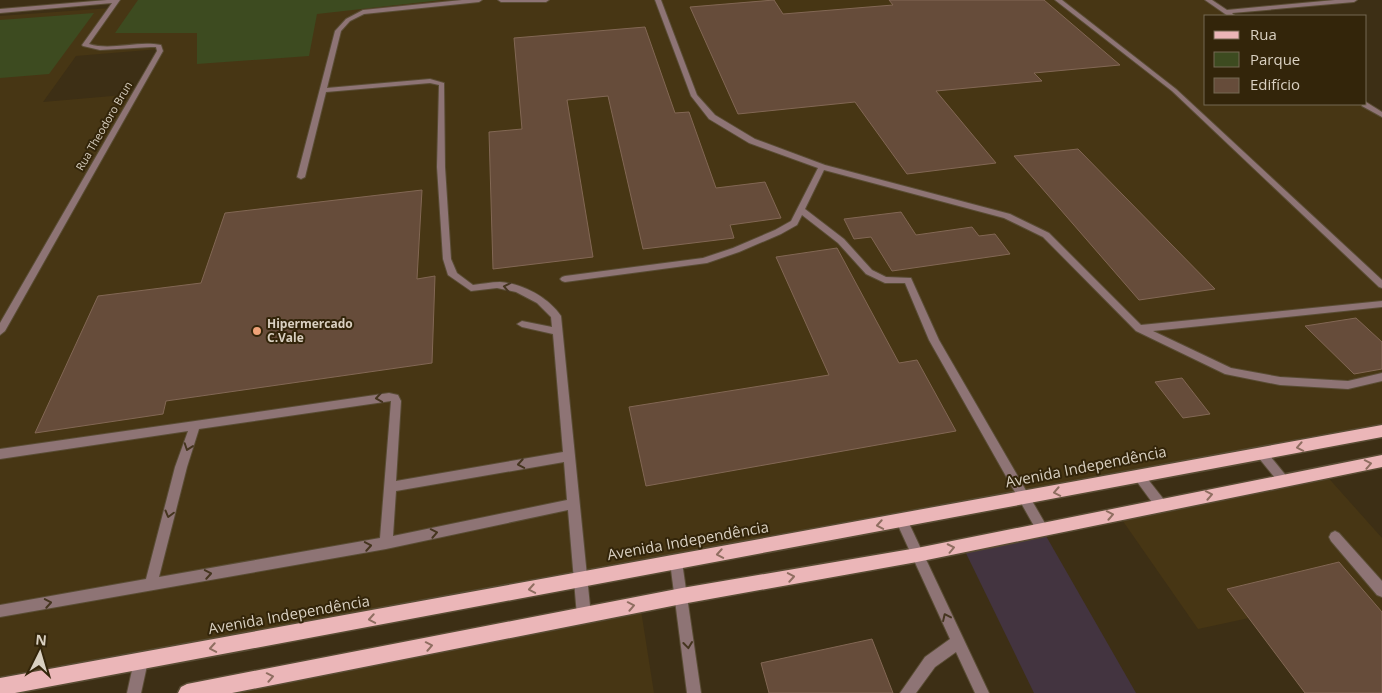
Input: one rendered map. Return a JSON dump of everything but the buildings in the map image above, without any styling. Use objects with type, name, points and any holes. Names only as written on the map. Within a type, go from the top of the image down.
[{"type":"main road","name":"Avenida Independência","points":[[0,687],[1382,431]]},
{"type":"main road","points":[[188,693],[682,596],[917,555],[1382,461]]},
{"type":"street","points":[[301,177],[325,90],[338,31],[348,20],[363,12],[479,0]]},
{"type":"street","points":[[501,0],[546,0]]},
{"type":"street","points":[[658,0],[694,96],[712,117],[752,141],[822,166],[1007,216],[1046,235],[1139,329],[1229,371],[1280,381],[1348,385],[1382,377]]},
{"type":"street","points":[[1058,0],[1174,90],[1382,285]]},
{"type":"street","points":[[1208,0],[1230,14],[1354,0]]},
{"type":"street","points":[[0,11],[116,1]]},
{"type":"street","name":"Rua Theodoro Brun","points":[[0,331],[160,51],[159,46],[150,44],[101,47],[85,45],[116,1]]},
{"type":"street","points":[[325,90],[430,81],[442,84],[440,167],[447,259],[454,275],[471,288],[506,286],[526,293],[552,309],[556,316],[584,616]]},
{"type":"street","points":[[1367,105],[1382,115]]},
{"type":"street","points":[[564,279],[704,261],[778,232],[794,223],[802,211],[822,166]]},
{"type":"street","points":[[802,211],[841,241],[869,272],[885,280],[908,280],[934,340],[1042,529]]},
{"type":"street","points":[[1139,329],[1382,304]]},
{"type":"street","points":[[522,324],[558,332]]},
{"type":"street","points":[[0,454],[380,398],[394,398],[386,543]]},
{"type":"street","points":[[151,584],[181,467],[195,426]]},
{"type":"street","points":[[1262,454],[1284,481]]},
{"type":"street","points":[[390,487],[569,456]]},
{"type":"street","points":[[1139,476],[1161,505]]},
{"type":"street","points":[[0,611],[386,543],[573,504]]},
{"type":"street","points":[[902,521],[982,693]]},
{"type":"street","points":[[1335,537],[1382,591]]},
{"type":"street","points":[[676,562],[694,693]]},
{"type":"street","points":[[907,693],[930,662],[958,642]]},
{"type":"street","points":[[134,693],[141,661]]},
{"type":"shaded area","points":[[117,0],[1208,0],[1231,15],[1204,15],[1204,105],[1367,105],[1382,115],[1382,432],[0,687],[0,16],[111,8]],"holes":[[[160,49],[135,94],[43,102],[76,56]]]},
{"type":"shaded area","points":[[1324,473],[1382,538],[1382,693],[1305,693],[1249,618],[1198,629],[1118,514]]},
{"type":"shaded area","points":[[1042,529],[1136,693],[1034,693],[962,545]]},
{"type":"shaded area","points":[[640,604],[654,693],[187,693]]},
{"type":"green space","points":[[138,0],[442,0],[317,14],[309,56],[197,64],[197,33],[115,33]]},
{"type":"green space","points":[[94,13],[49,74],[0,78],[0,20]]},
{"type":"place","name":"Hipermercado C.Vale","points":[[257,331]]}]
